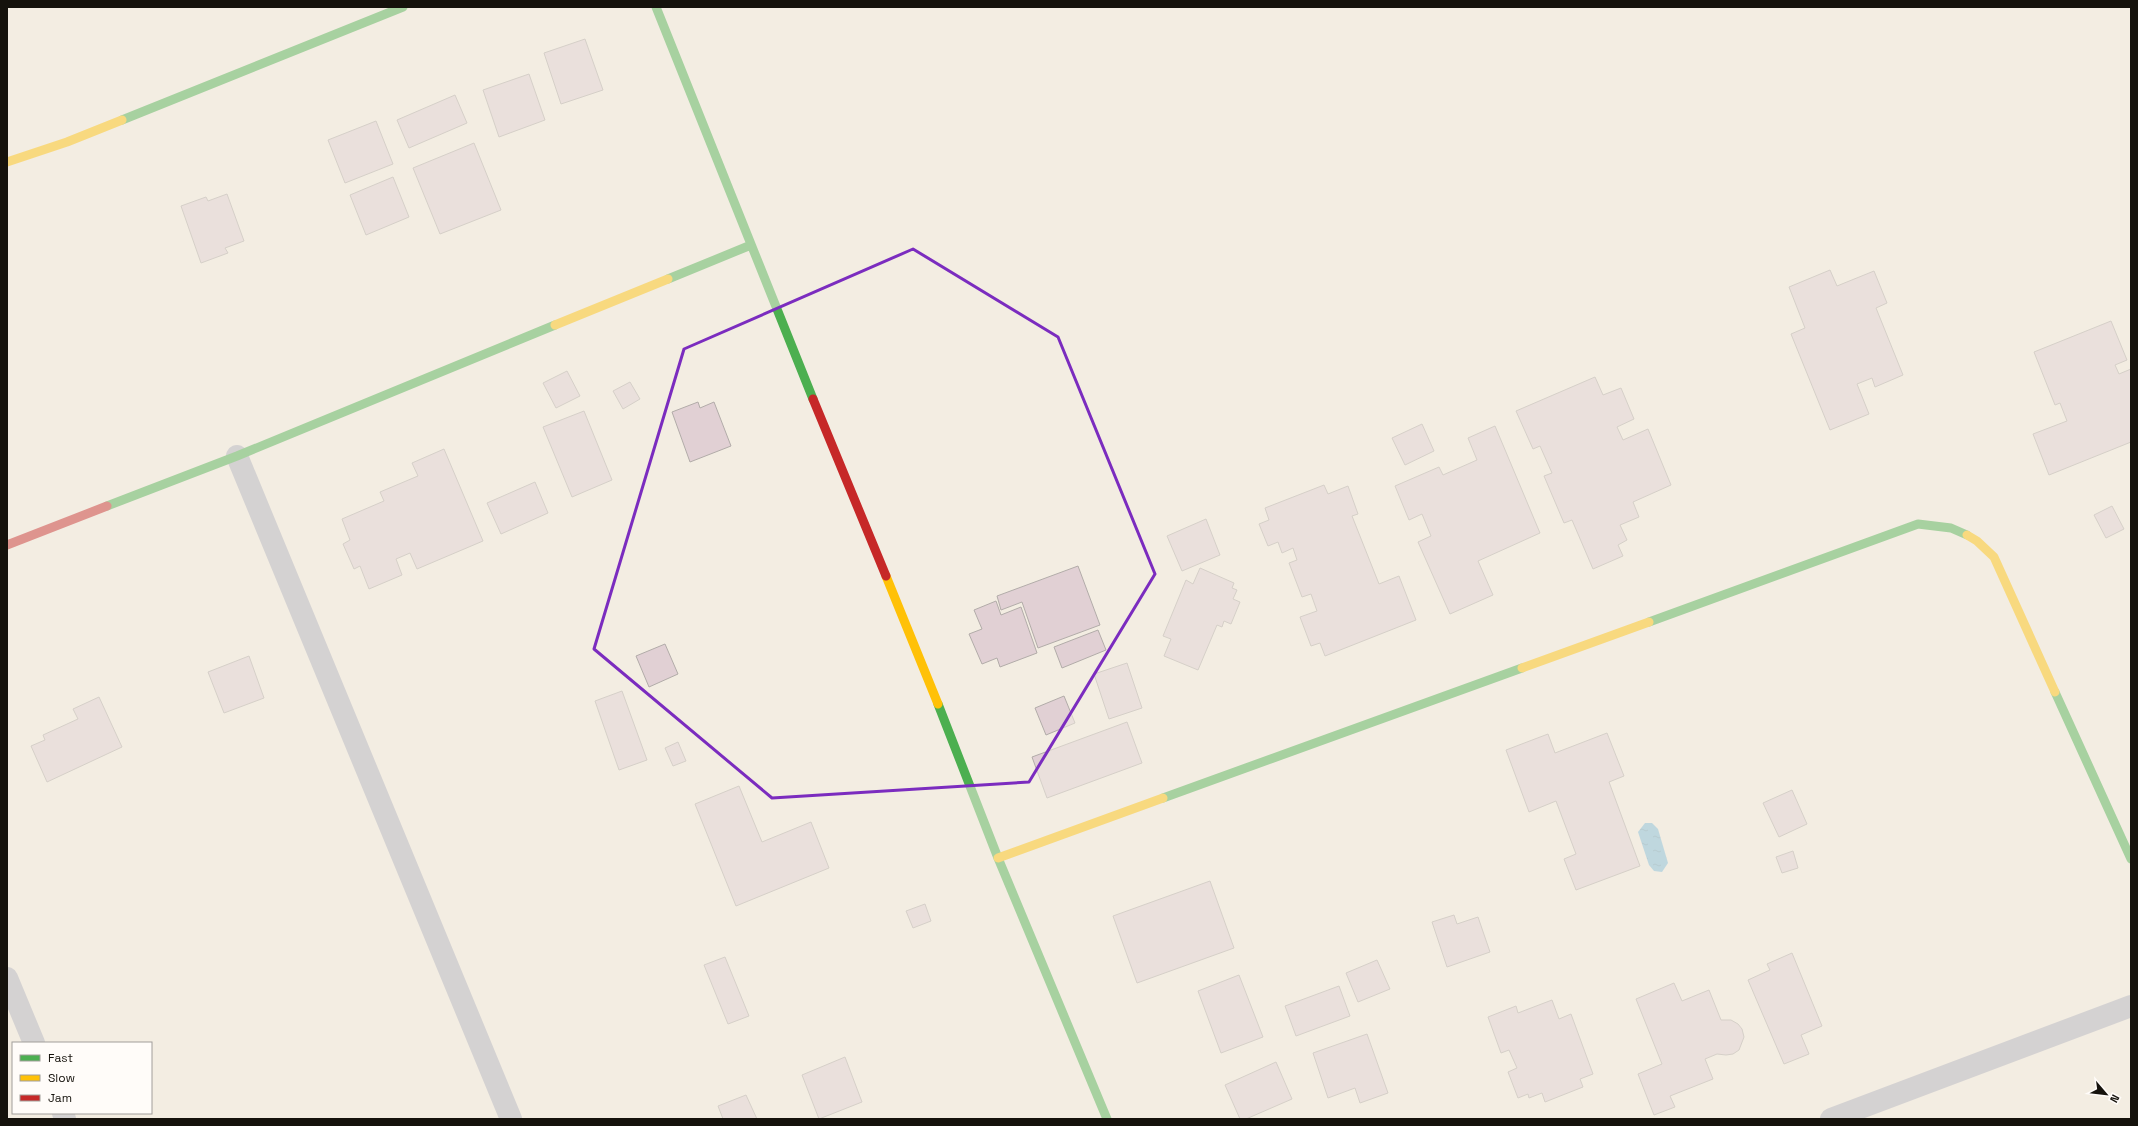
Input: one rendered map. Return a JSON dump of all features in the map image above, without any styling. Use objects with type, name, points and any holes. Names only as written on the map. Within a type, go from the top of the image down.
[{"type":"street","points":[[7,162],[67,142],[403,7]]},
{"type":"street","points":[[656,7],[814,402],[924,664],[998,858],[1107,1119]]},
{"type":"street","points":[[7,545],[237,456],[751,246]]},
{"type":"street","points":[[237,456],[511,1119]]},
{"type":"street","points":[[998,858],[1918,524],[1942,525],[1959,531],[1980,541],[1994,557],[2131,859]]},
{"type":"street","points":[[7,978],[34,1042]]},
{"type":"street","points":[[1831,1119],[2131,1006]]},
{"type":"highlighted area","points":[[913,249],[1058,337],[1155,574],[1029,782],[772,798],[594,649],[684,349]]},
{"type":"water","points":[[1645,823],[1652,823],[1658,829],[1668,863],[1662,872],[1654,871],[1649,865],[1638,832]]},
{"type":"building","points":[[585,39],[603,90],[561,104],[544,53]]},
{"type":"building","points":[[529,74],[545,120],[499,137],[483,90]]},
{"type":"building","points":[[455,95],[467,123],[409,148],[397,120]]},
{"type":"building","points":[[376,121],[393,164],[345,183],[328,140]]},
{"type":"building","points":[[474,143],[501,210],[440,234],[413,168]]},
{"type":"building","points":[[393,177],[409,217],[366,235],[350,195]]},
{"type":"building","points":[[227,194],[244,241],[225,248],[228,253],[201,263],[181,206],[206,197],[208,201]]},
{"type":"building","points":[[1830,270],[1837,286],[1874,271],[1887,303],[1876,308],[1903,375],[1875,387],[1872,378],[1857,384],[1869,414],[1830,430],[1791,334],[1805,328],[1789,287]]},
{"type":"building","points":[[2111,321],[2127,360],[2115,365],[2119,374],[2131,369],[2131,442],[2049,475],[2033,434],[2067,421],[2060,403],[2055,405],[2034,352]]},
{"type":"building","points":[[567,371],[580,396],[556,408],[543,383]]},
{"type":"building","points":[[1595,377],[1603,395],[1621,388],[1634,419],[1617,427],[1623,440],[1648,429],[1671,485],[1633,502],[1639,517],[1620,525],[1627,540],[1618,545],[1623,556],[1593,569],[1572,520],[1564,523],[1544,476],[1552,473],[1540,446],[1533,449],[1516,411]]},
{"type":"building","points":[[630,382],[640,399],[623,409],[613,391]]},
{"type":"building","points":[[698,402],[700,408],[714,402],[731,446],[690,462],[672,412]]},
{"type":"building","points":[[584,411],[612,480],[572,497],[543,427]]},
{"type":"building","points":[[1422,424],[1434,451],[1405,465],[1392,438]]},
{"type":"building","points":[[1495,426],[1540,533],[1478,561],[1493,595],[1450,614],[1418,542],[1431,536],[1422,514],[1409,520],[1395,486],[1439,467],[1443,475],[1477,460],[1468,438]]},
{"type":"building","points":[[444,449],[483,541],[417,569],[410,553],[396,559],[402,575],[369,589],[360,566],[354,569],[343,544],[350,540],[342,519],[384,501],[380,492],[418,476],[412,463]]},
{"type":"building","points":[[535,482],[548,513],[501,534],[487,503]]},
{"type":"building","points":[[1324,485],[1328,494],[1348,486],[1358,514],[1352,516],[1379,584],[1399,576],[1416,620],[1325,656],[1320,643],[1311,646],[1300,617],[1317,611],[1311,594],[1302,597],[1289,563],[1297,560],[1293,548],[1282,553],[1278,542],[1268,546],[1259,524],[1269,520],[1265,508]]},
{"type":"building","points":[[2112,506],[2124,529],[2106,538],[2094,515]]},
{"type":"building","points":[[1206,519],[1220,555],[1182,571],[1167,536]]},
{"type":"building","points":[[1078,566],[1100,625],[1038,648],[1022,602],[1001,610],[997,596]]},
{"type":"building","points":[[1200,568],[1234,583],[1232,588],[1237,590],[1233,599],[1240,602],[1231,624],[1224,621],[1222,627],[1217,625],[1198,670],[1164,656],[1171,639],[1163,636],[1186,580],[1193,584]]},
{"type":"building","points":[[996,601],[1001,615],[1021,607],[1037,653],[1000,667],[997,658],[982,664],[969,634],[982,629],[974,610]]},
{"type":"building","points":[[1098,630],[1106,650],[1062,668],[1054,647]]},
{"type":"building","points":[[665,644],[678,674],[649,687],[636,656]]},
{"type":"building","points":[[249,656],[264,698],[224,713],[208,672]]},
{"type":"building","points":[[1127,663],[1142,708],[1109,719],[1094,674]]},
{"type":"building","points":[[622,691],[647,760],[619,770],[595,701]]},
{"type":"building","points":[[1064,696],[1075,723],[1046,735],[1035,708]]},
{"type":"building","points":[[99,697],[122,747],[47,782],[31,746],[45,740],[43,735],[78,719],[73,709]]},
{"type":"building","points":[[1127,722],[1142,763],[1047,798],[1032,757]]},
{"type":"building","points":[[1607,733],[1624,776],[1609,782],[1640,866],[1576,890],[1564,859],[1576,854],[1556,801],[1529,812],[1506,750],[1548,734],[1555,753]]},
{"type":"building","points":[[678,742],[686,761],[673,766],[665,748]]},
{"type":"building","points":[[739,786],[762,842],[811,822],[829,868],[736,906],[695,804]]},
{"type":"building","points":[[1792,790],[1807,824],[1779,837],[1763,803]]},
{"type":"building","points":[[1793,851],[1798,868],[1782,873],[1776,857]]},
{"type":"building","points":[[1210,881],[1234,948],[1137,983],[1113,916]]},
{"type":"building","points":[[925,904],[931,921],[913,928],[906,911]]},
{"type":"building","points":[[1454,915],[1457,924],[1478,917],[1490,952],[1447,967],[1432,922]]},
{"type":"building","points":[[1792,953],[1822,1026],[1801,1035],[1809,1054],[1784,1064],[1748,980],[1770,970],[1767,964]]},
{"type":"building","points":[[725,957],[749,1016],[728,1024],[704,965]]},
{"type":"building","points":[[1377,960],[1390,989],[1358,1002],[1346,973]]},
{"type":"building","points":[[1239,975],[1263,1037],[1221,1053],[1198,991]]},
{"type":"building","points":[[1674,983],[1682,1001],[1709,990],[1721,1020],[1731,1020],[1738,1024],[1742,1029],[1744,1037],[1739,1050],[1733,1054],[1717,1054],[1705,1059],[1713,1079],[1670,1096],[1675,1107],[1654,1115],[1638,1074],[1662,1064],[1636,999]]},
{"type":"building","points":[[1339,986],[1350,1016],[1296,1036],[1285,1006]]},
{"type":"building","points":[[1552,1000],[1559,1019],[1571,1014],[1593,1074],[1580,1079],[1583,1087],[1545,1102],[1542,1093],[1529,1098],[1528,1094],[1518,1098],[1508,1072],[1517,1068],[1509,1050],[1501,1053],[1488,1017],[1516,1006],[1518,1013]]},
{"type":"building","points":[[1367,1034],[1388,1093],[1360,1103],[1355,1088],[1328,1098],[1313,1053]]},
{"type":"building","points":[[845,1057],[862,1102],[819,1119],[802,1075]]},
{"type":"building","points":[[1276,1062],[1292,1099],[1246,1119],[1240,1119],[1225,1085]]},
{"type":"building","points":[[746,1095],[757,1119],[723,1119],[718,1106]]},
{"type":"traffic: fast","points":[[122,120],[403,7]]},
{"type":"traffic: fast","points":[[656,7],[813,399]]},
{"type":"traffic: fast","points":[[668,279],[751,245]]},
{"type":"traffic: fast","points":[[107,506],[237,456],[555,325]]},
{"type":"traffic: fast","points":[[1649,622],[1918,524],[1951,528],[1967,535]]},
{"type":"traffic: fast","points":[[1163,798],[1522,668]]},
{"type":"traffic: fast","points":[[2055,692],[2131,859]]},
{"type":"traffic: fast","points":[[938,704],[998,858],[1107,1119]]},
{"type":"traffic: slow","points":[[7,162],[67,142],[122,120]]},
{"type":"traffic: slow","points":[[555,325],[668,279]]},
{"type":"traffic: slow","points":[[1967,535],[1977,541],[1994,557],[2055,692]]},
{"type":"traffic: slow","points":[[886,576],[938,704]]},
{"type":"traffic: slow","points":[[1522,668],[1649,622]]},
{"type":"traffic: slow","points":[[998,858],[1163,798]]},
{"type":"traffic: jam","points":[[813,399],[886,576]]},
{"type":"traffic: jam","points":[[7,545],[107,506]]}]
